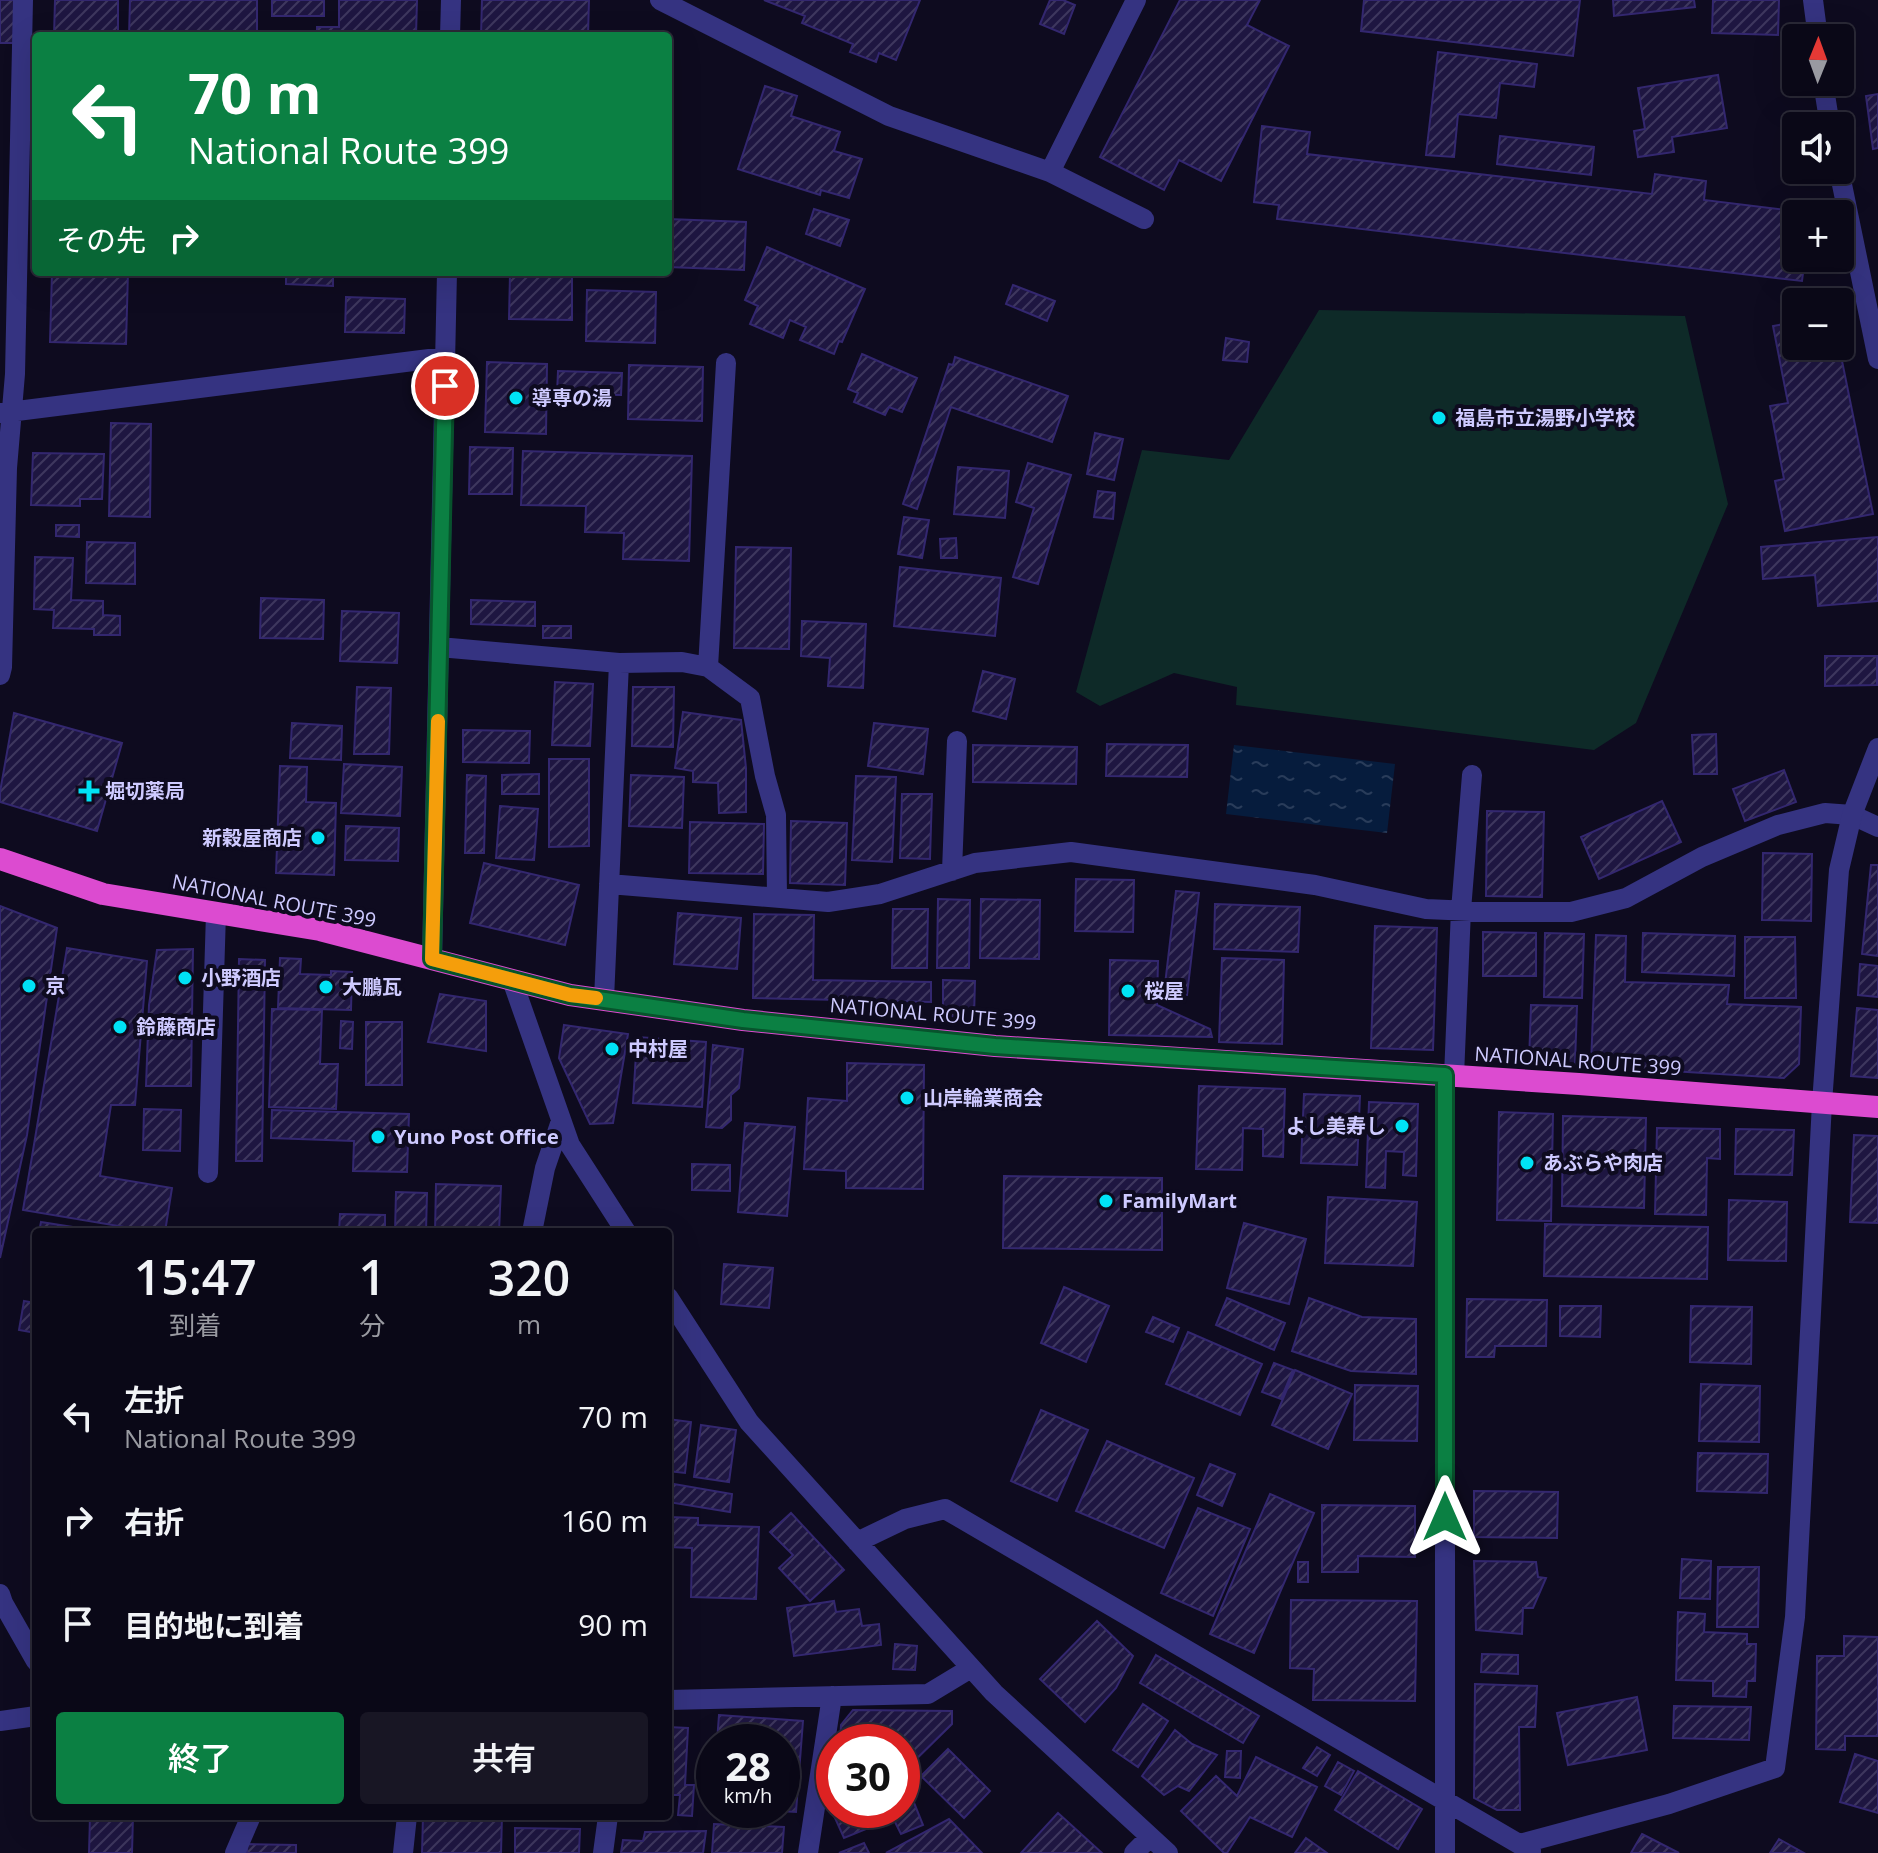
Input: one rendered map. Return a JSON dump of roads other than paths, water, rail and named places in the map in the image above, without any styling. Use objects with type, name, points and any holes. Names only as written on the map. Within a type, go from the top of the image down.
[{"type":"highway","name":"NATIONAL ROUTE 399","points":[[0,859],[103,894],[320,930],[570,995],[743,1020],[995,1046],[1878,1107]]},
{"type":"street","points":[[0,675],[6,412],[15,374],[23,0]]},
{"type":"street","points":[[450,32],[451,0]]},
{"type":"street","points":[[660,0],[889,116],[1050,172],[1144,219]]},
{"type":"street","points":[[1050,172],[1136,0]]},
{"type":"street","points":[[1813,0],[1816,24]]},
{"type":"street","points":[[1842,184],[1878,359]]},
{"type":"street","points":[[432,959],[447,276]]},
{"type":"street","points":[[6,412],[445,357]]},
{"type":"street","points":[[708,667],[726,363]]},
{"type":"street","points":[[439,647],[619,663],[682,662],[708,667],[750,698],[776,815],[777,897]]},
{"type":"street","points":[[604,999],[619,663]]},
{"type":"street","points":[[952,871],[957,741]]},
{"type":"street","points":[[857,1542],[905,1519],[945,1509],[1527,1849],[1775,1768],[1795,1617],[1822,1103],[1839,870],[1852,815],[1878,748]]},
{"type":"street","points":[[1445,1853],[1449,1076],[1472,775]]},
{"type":"street","points":[[609,884],[828,902],[880,894],[975,863],[1071,852],[1315,885],[1426,909],[1571,912],[1626,898],[1702,857],[1778,825],[1825,813],[1852,815],[1878,827]]},
{"type":"street","points":[[208,1173],[216,913]]},
{"type":"street","points":[[512,980],[570,1145],[623,1228]]},
{"type":"street","points":[[533,1228],[545,1168],[561,1121]]},
{"type":"street","points":[[672,1303],[749,1422],[857,1542],[994,1693],[1168,1853]]},
{"type":"street","points":[[0,1594],[32,1654]]},
{"type":"street","points":[[672,1700],[928,1694],[971,1668]]},
{"type":"street","points":[[808,1853],[832,1696]]},
{"type":"street","points":[[0,1721],[32,1717]]},
{"type":"street","points":[[235,1853],[249,1820]]},
{"type":"street","points":[[403,1853],[407,1820]]},
{"type":"street","points":[[603,1853],[607,1820]]},
{"type":"street","points":[[1134,1853],[1150,1837]]},
{"type":"water","points":[[1234,745],[1395,764],[1387,833],[1226,814]]},
{"type":"place","name":"導専の湯","points":[[516,398]]},
{"type":"place","name":"福島市立湯野小学校","points":[[1439,418]]},
{"type":"place","name":"堀切薬局","points":[[89,791]]},
{"type":"place","name":"新穀屋商店","points":[[318,838]]},
{"type":"place","name":"小野酒店","points":[[185,978]]},
{"type":"place","name":"京","points":[[29,986]]},
{"type":"place","name":"大鵬瓦","points":[[326,987]]},
{"type":"place","name":"桜屋","points":[[1128,991]]},
{"type":"place","name":"鈴藤商店","points":[[120,1027]]},
{"type":"place","name":"中村屋","points":[[612,1049]]},
{"type":"place","name":"山岸輪業商会","points":[[907,1098]]},
{"type":"place","name":"よし美寿し","points":[[1402,1126]]},
{"type":"place","name":"Yuno Post Office","points":[[378,1137]]},
{"type":"place","name":"あぶらや肉店","points":[[1527,1163]]},
{"type":"place","name":"FamilyMart","points":[[1106,1201]]}]
